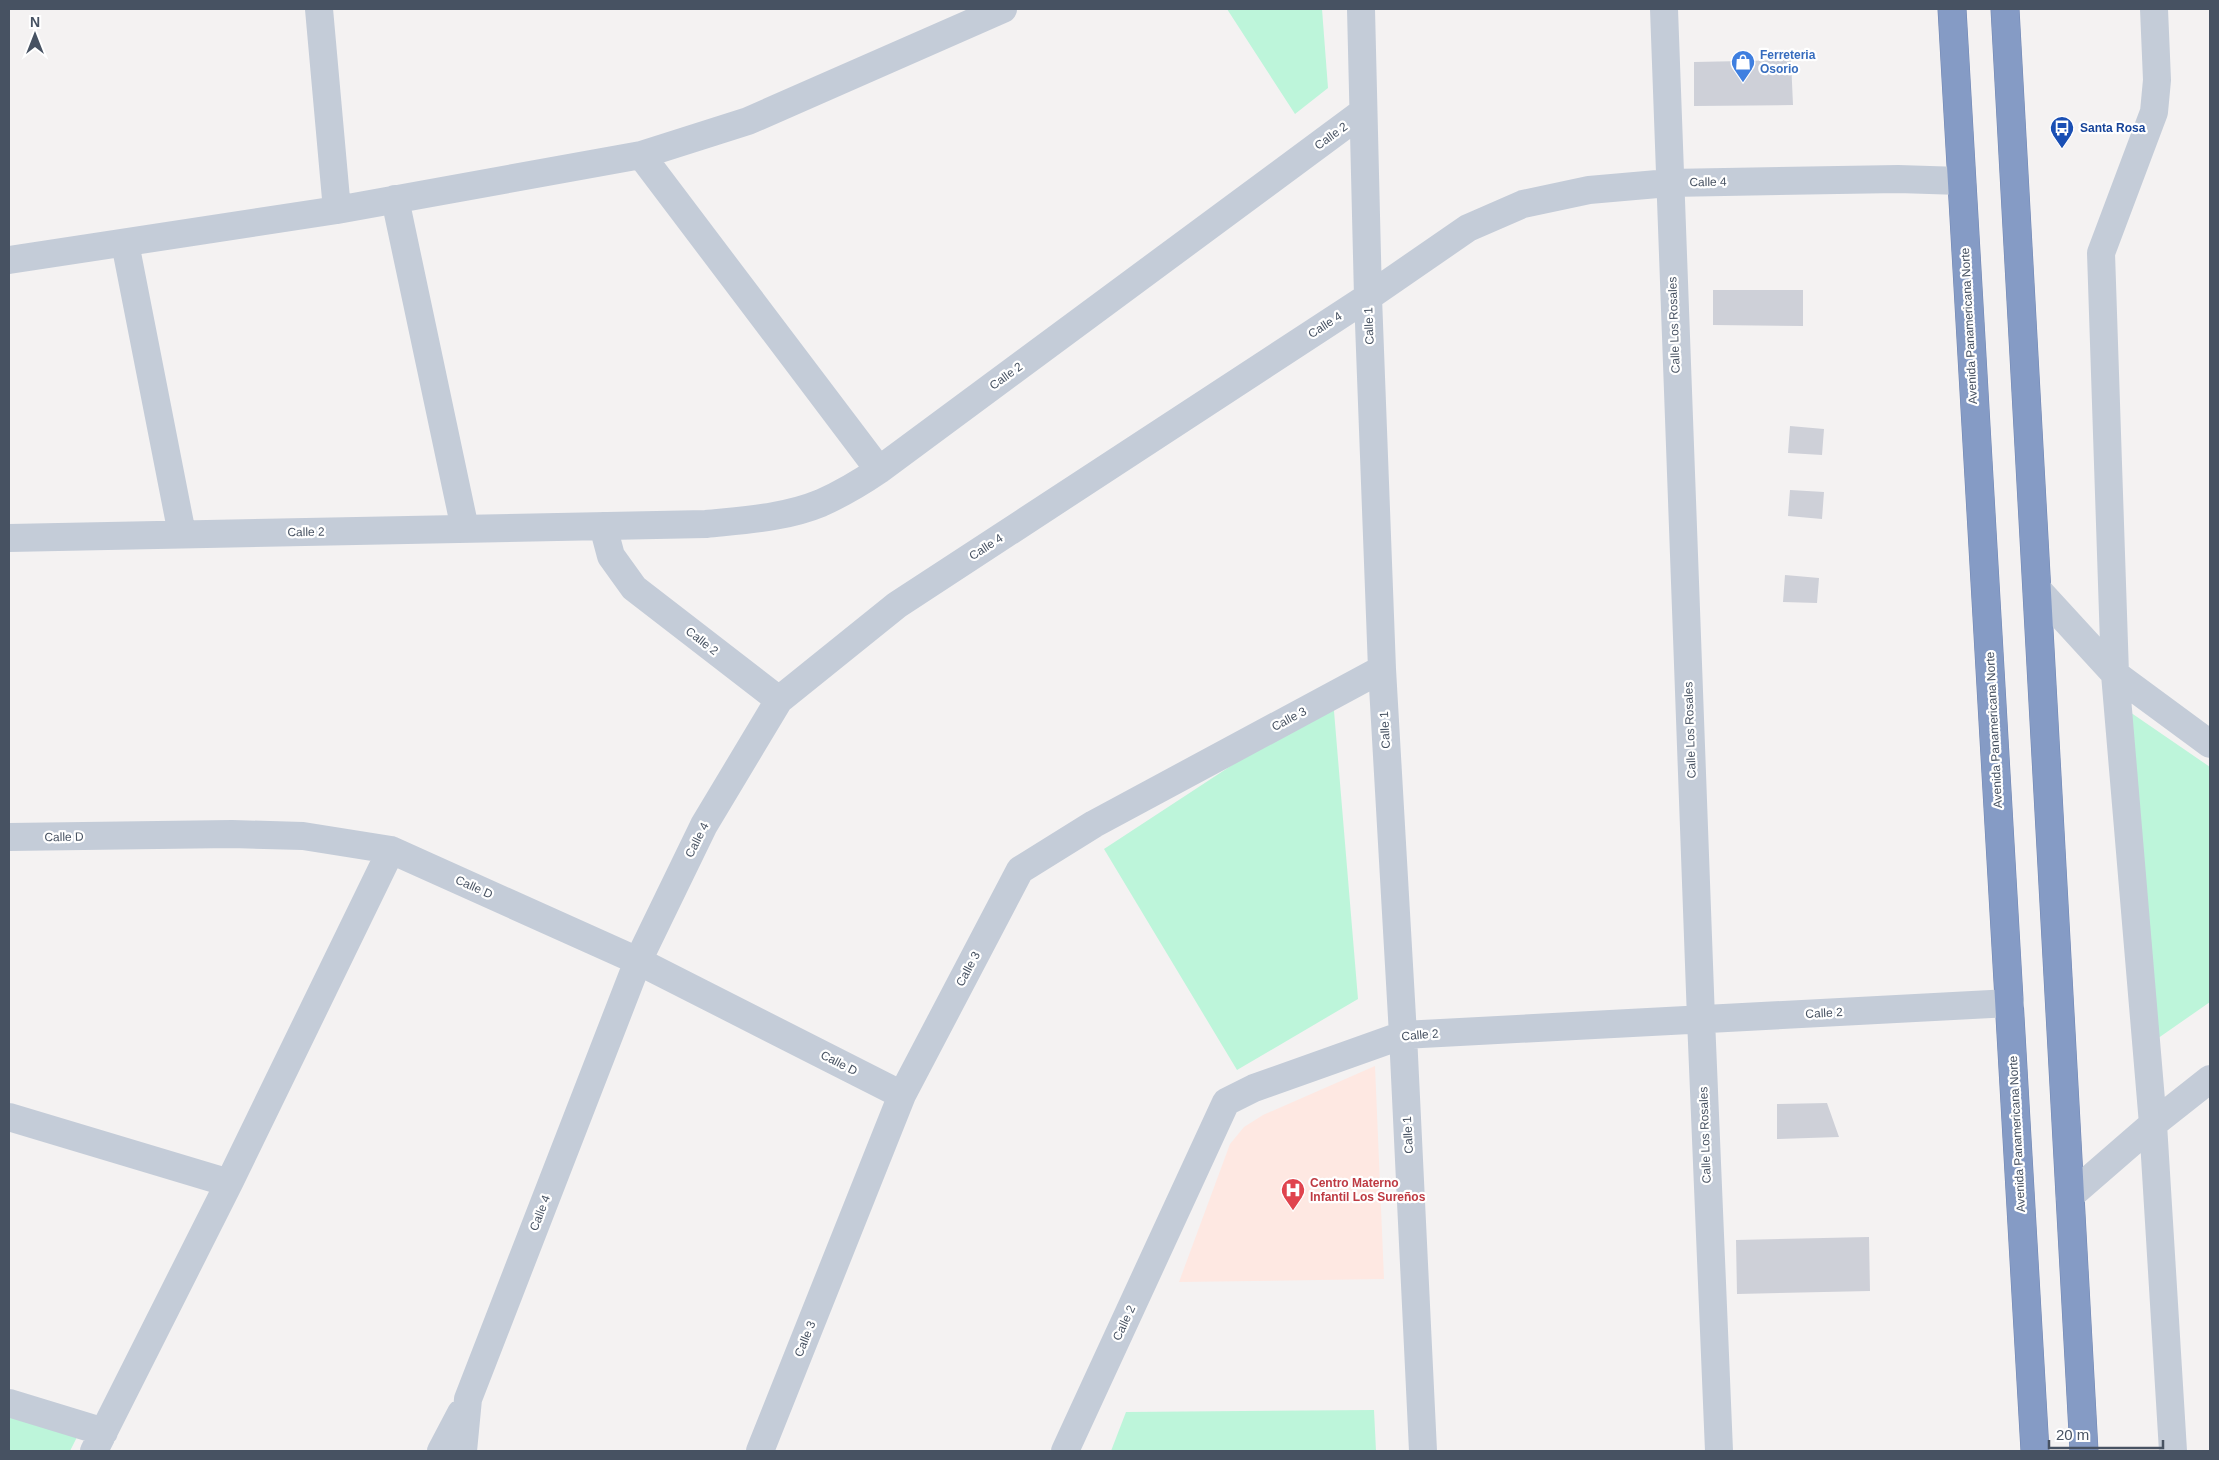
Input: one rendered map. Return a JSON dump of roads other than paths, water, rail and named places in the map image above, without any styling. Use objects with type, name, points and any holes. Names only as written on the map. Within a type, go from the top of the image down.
[{"type":"highway","name":"Avenida Panamericana Norte","points":[[1952,9],[2035,1451]]},
{"type":"highway","points":[[2005,9],[2084,1451]]},
{"type":"street","points":[[319,9],[337,210]]},
{"type":"street","points":[[9,260],[337,210],[641,155],[748,121],[1004,9]]},
{"type":"street","name":"Calle 1","points":[[1361,9],[1368,297],[1382,669],[1403,1035],[1423,1451]]},
{"type":"street","name":"Calle Los Rosales","points":[[1664,9],[1700,1020],[1719,1451]]},
{"type":"street","points":[[2154,9],[2157,80],[2154,112],[2101,253],[2115,674],[2153,1124],[2173,1451]]},
{"type":"street","name":"Calle 2","points":[[9,538],[706,524],[774,516],[819,504],[853,487],[879,470],[1363,112]]},
{"type":"street","points":[[641,155],[879,470]]},
{"type":"street","name":"Calle 4","points":[[462,1451],[468,1399],[638,961],[704,825],[779,700],[897,605],[1368,297],[1468,228],[1523,204],[1589,190],[1669,183],[1898,179],[1961,180]]},
{"type":"street","points":[[395,199],[465,529]]},
{"type":"street","points":[[125,243],[182,534]]},
{"type":"street","name":"Calle 2","points":[[603,526],[611,556],[634,588],[779,700]]},
{"type":"street","points":[[2037,589],[2115,674],[2210,744]]},
{"type":"street","name":"Calle 3","points":[[760,1451],[902,1095],[1020,870],[1094,824],[1382,669]]},
{"type":"street","name":"Calle D","points":[[9,837],[232,834],[303,836],[391,850],[638,961],[902,1095]]},
{"type":"street","points":[[9,1403],[99,1442],[391,850]]},
{"type":"street","name":"Calle 2","points":[[1065,1451],[1226,1102],[1254,1088],[1403,1035],[2010,1002]]},
{"type":"street","points":[[2070,1196],[2153,1124],[2210,1079]]},
{"type":"street","points":[[9,1117],[228,1183]]},
{"type":"street","points":[[441,1451],[468,1399]]},
{"type":"place","name":"Ferreteria Osorio","points":[[1743,83]]},
{"type":"place","name":"Santa Rosa","points":[[2062,149]]},
{"type":"place","name":"Centro Materno Infantil Los Sureños","points":[[1293,1211]]}]
